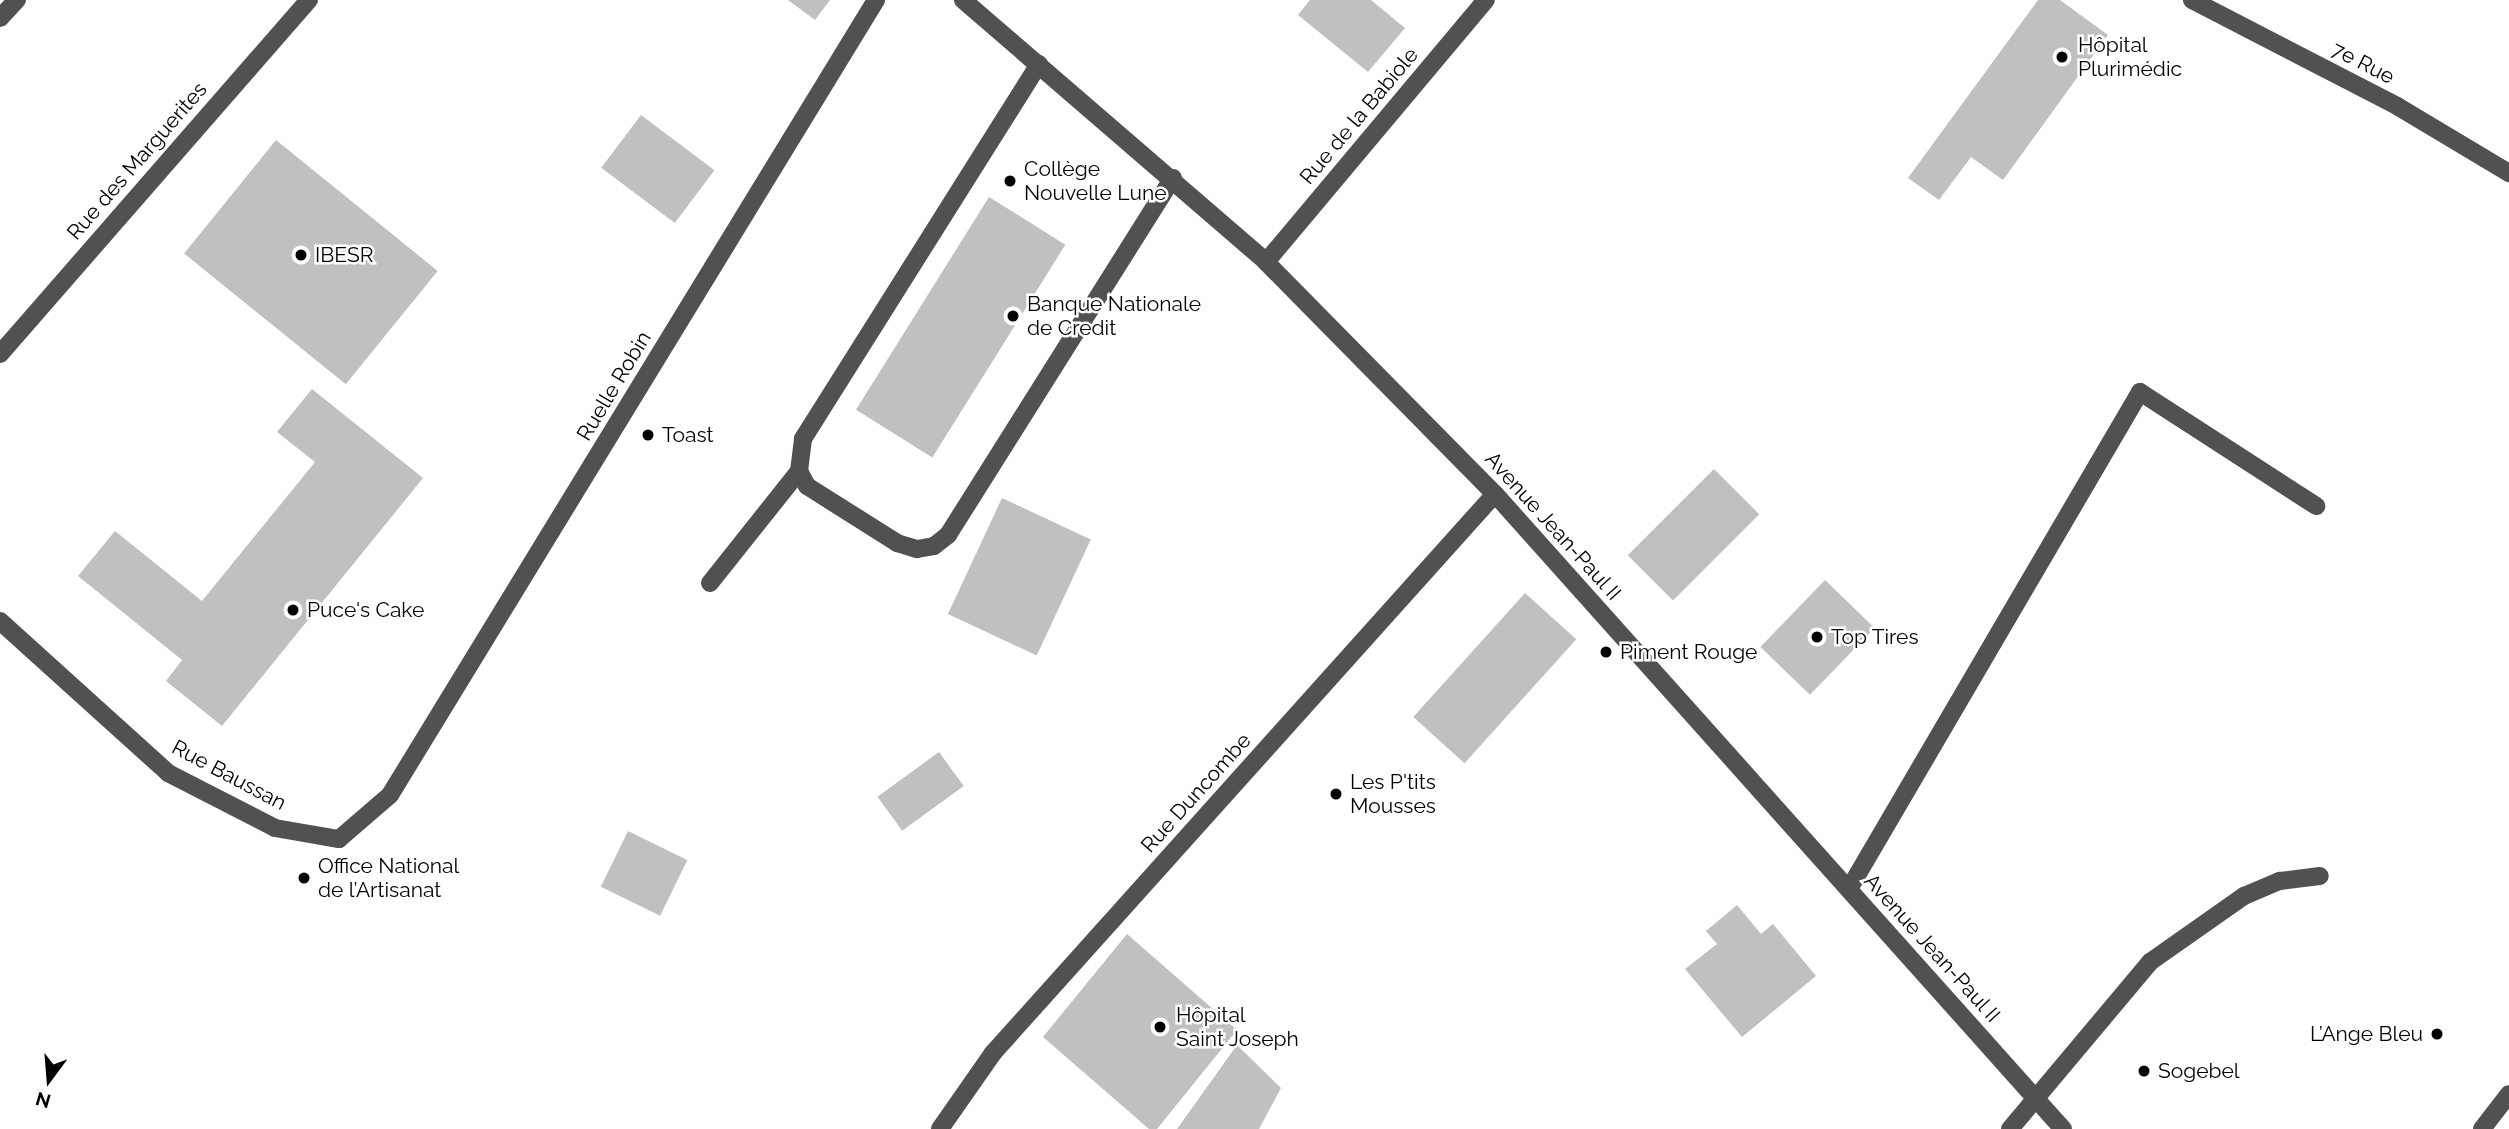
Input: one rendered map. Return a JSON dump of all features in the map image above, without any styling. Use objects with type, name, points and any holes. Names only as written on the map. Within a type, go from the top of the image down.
[{"type":"street","points":[[0,18],[17,0]]},
{"type":"street","name":"Rue des Marguerites","points":[[0,354],[309,0]]},
{"type":"street","name":"Ruelle Robin","points":[[390,795],[876,0]]},
{"type":"street","name":"Avenue Jean-Paul II","points":[[963,0],[1173,178],[1266,262],[1495,494],[2063,1129]]},
{"type":"street","name":"Rue de la Babiole","points":[[1266,262],[1486,0]]},
{"type":"street","name":"7e Rue","points":[[2192,0],[2397,106],[2509,173]]},
{"type":"street","points":[[710,583],[799,471],[803,439],[1039,64]]},
{"type":"street","points":[[799,471],[807,486],[897,543],[918,549],[934,546],[948,535],[1173,178]]},
{"type":"street","points":[[1849,890],[2140,391],[2316,506]]},
{"type":"street","name":"Rue Duncombe","points":[[940,1129],[993,1053],[1495,494]]},
{"type":"street","name":"Rue Baussan","points":[[0,621],[168,773],[275,828],[340,839],[390,795]]},
{"type":"street","points":[[2010,1129],[2034,1097],[2150,962],[2244,896],[2280,881],[2320,876]]},
{"type":"street","points":[[2482,1129],[2509,1094]]},
{"type":"building","points":[[788,0],[830,0],[815,20]]},
{"type":"building","points":[[1310,0],[1371,0],[1405,28],[1368,72],[1298,15]]},
{"type":"building","points":[[2038,0],[2060,0],[2108,35],[2003,180],[1971,157],[1939,200],[1908,178]]},
{"type":"building","points":[[641,115],[714,170],[675,223],[601,168]]},
{"type":"building","points":[[276,140],[438,271],[346,384],[184,253]]},
{"type":"building","points":[[989,197],[1065,245],[932,458],[856,410]]},
{"type":"building","points":[[312,389],[423,478],[222,726],[166,681],[182,660],[78,576],[115,531],[202,601],[315,462],[277,432]]},
{"type":"building","points":[[1714,469],[1759,514],[1673,601],[1628,555]]},
{"type":"building","points":[[1002,498],[1091,539],[1037,655],[948,614]]},
{"type":"building","name":"Top Tires","points":[[1825,580],[1875,628],[1810,695],[1760,647]]},
{"type":"building","points":[[1525,593],[1576,639],[1465,763],[1413,717]]},
{"type":"building","points":[[939,752],[964,786],[902,831],[878,797]]},
{"type":"building","points":[[628,831],[687,860],[660,916],[601,887]]},
{"type":"building","points":[[1737,905],[1761,934],[1773,924],[1816,976],[1742,1037],[1685,969],[1717,944],[1706,931]]},
{"type":"building","points":[[1127,934],[1237,1030],[1157,1129],[1149,1129],[1043,1037]]},
{"type":"building","points":[[1237,1045],[1281,1088],[1259,1129],[1177,1129]]},
{"type":"place","name":"Hôpital Plurimédic","points":[[2062,57]]},
{"type":"place","name":"Collège Nouvelle Lune","points":[[1010,181]]},
{"type":"place","name":"IBESR","points":[[301,255]]},
{"type":"place","name":"Banque Nationale de Credit","points":[[1013,316]]},
{"type":"place","name":"Toast","points":[[648,435]]},
{"type":"place","name":"Puce's Cake","points":[[293,610]]},
{"type":"place","name":"Top Tires","points":[[1817,637]]},
{"type":"place","name":"Piment Rouge","points":[[1606,652]]},
{"type":"place","name":"Les P'tits Mousses","points":[[1336,794]]},
{"type":"place","name":"Office National de l’Artisanat","points":[[304,878]]},
{"type":"place","name":"Hôpital Saint Joseph","points":[[1160,1027]]},
{"type":"place","name":"L’Ange Bleu","points":[[2437,1034]]},
{"type":"place","name":"Sogebel","points":[[2144,1071]]}]
